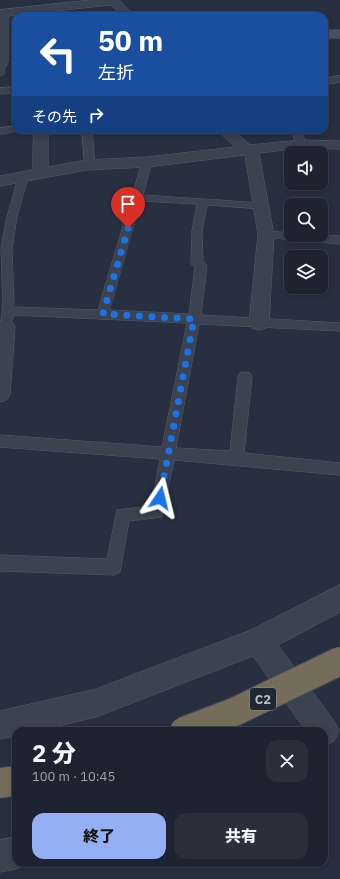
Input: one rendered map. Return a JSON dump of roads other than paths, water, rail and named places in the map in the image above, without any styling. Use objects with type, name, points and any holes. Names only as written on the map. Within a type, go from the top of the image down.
[{"type":"highway","name":"C2","points":[[195,727],[234,712],[340,661]]},
{"type":"highway","name":"C2","points":[[231,727],[313,690],[340,676]]},
{"type":"highway","points":[[0,784],[12,782]]},
{"type":"highway","points":[[0,798],[12,796]]},
{"type":"street","points":[[12,62],[1,66],[1,13],[114,0],[124,12]]},
{"type":"street","points":[[328,34],[340,34]]},
{"type":"street","points":[[40,174],[41,134]]},
{"type":"street","points":[[229,134],[248,149],[262,206],[266,236],[259,323]]},
{"type":"street","points":[[0,181],[90,165],[148,162],[248,149],[299,137],[340,145]]},
{"type":"street","points":[[0,394],[7,319]]},
{"type":"street","points":[[0,725],[96,703],[258,641],[340,598]]},
{"type":"street","points":[[258,641],[321,727]]},
{"type":"street","points":[[0,856],[12,854]]},
{"type":"lane","points":[[328,81],[340,79]]},
{"type":"lane","points":[[0,91],[12,90]]},
{"type":"lane","points":[[0,131],[12,129]]},
{"type":"lane","points":[[87,134],[90,165]]},
{"type":"lane","points":[[103,314],[148,162]]},
{"type":"lane","points":[[23,177],[10,222],[6,258],[7,319],[103,314],[340,327]]},
{"type":"lane","points":[[137,198],[203,201],[262,206]]},
{"type":"lane","points":[[0,563],[114,567],[122,514],[157,512],[194,319],[201,265],[197,264],[197,231],[203,201]]},
{"type":"lane","points":[[266,236],[340,240]]},
{"type":"lane","points":[[236,458],[245,377]]},
{"type":"lane","points":[[0,441],[74,448],[236,458],[340,469]]}]
